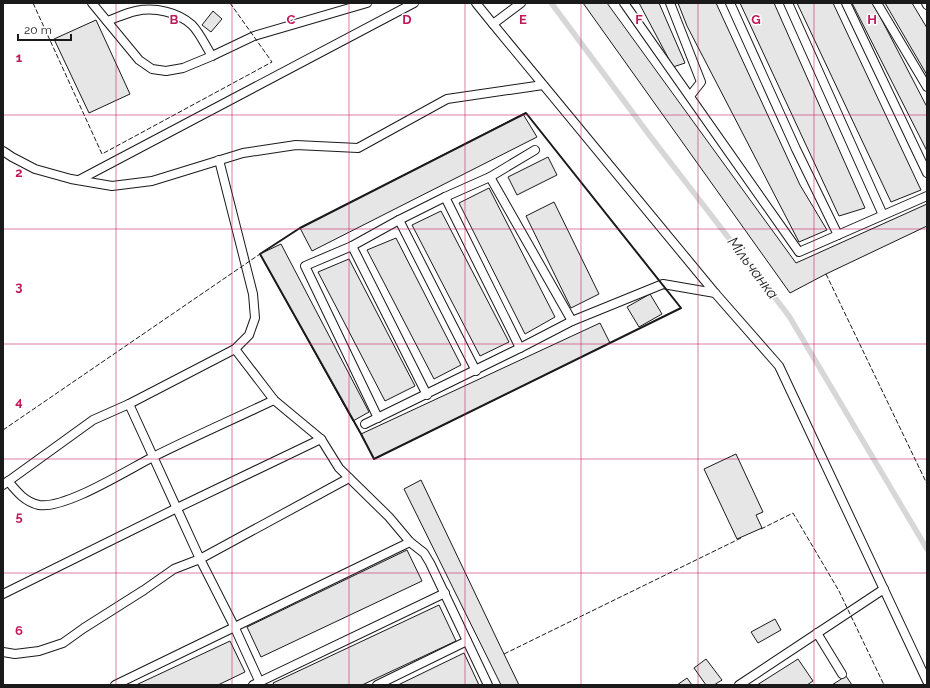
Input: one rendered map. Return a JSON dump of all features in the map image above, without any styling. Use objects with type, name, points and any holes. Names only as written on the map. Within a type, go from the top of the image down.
[{"type":"lane","points":[[92,3],[139,60],[152,69],[166,70],[183,68],[254,36],[367,3]]},
{"type":"lane","points":[[79,180],[414,3]]},
{"type":"lane","points":[[476,3],[715,294],[779,366],[927,681]]},
{"type":"lane","points":[[493,24],[521,3]]},
{"type":"lane","points":[[624,3],[799,252],[927,196]]},
{"type":"lane","points":[[670,3],[701,82],[690,96]]},
{"type":"lane","points":[[730,3],[796,149],[838,235]]},
{"type":"lane","points":[[788,3],[883,215]]},
{"type":"lane","points":[[846,3],[927,173]]},
{"type":"lane","points":[[877,3],[927,87]]},
{"type":"lane","points":[[107,21],[137,10],[168,12],[184,19],[193,26],[212,56]]},
{"type":"lane","points":[[3,151],[35,169],[79,180],[112,186],[152,180],[243,153],[296,145],[358,148],[447,99],[543,85]]},
{"type":"lane","points":[[378,418],[305,266],[352,246],[444,197],[490,177],[535,150]]},
{"type":"lane","points":[[219,160],[252,294],[255,318],[248,335],[235,349],[129,404],[93,420],[5,483],[23,498],[39,505],[55,504],[76,497],[153,457],[274,400]]},
{"type":"lane","points":[[490,177],[572,321]]},
{"type":"lane","points":[[444,197],[520,348]]},
{"type":"lane","points":[[399,220],[476,371]]},
{"type":"lane","points":[[352,246],[427,395]]},
{"type":"lane","points":[[365,424],[476,371],[572,321],[662,284],[715,294]]},
{"type":"lane","points":[[235,349],[274,400],[321,439],[339,468],[389,517],[410,542],[424,553],[430,562],[488,685]]},
{"type":"lane","points":[[129,404],[200,559],[234,626],[258,684],[444,593]]},
{"type":"lane","points":[[3,594],[321,439]]},
{"type":"lane","points":[[3,652],[15,654],[39,652],[62,643],[174,569],[200,559],[349,478]]},
{"type":"lane","points":[[115,685],[410,542]]},
{"type":"lane","points":[[739,685],[884,589]]},
{"type":"lane","points":[[817,633],[842,674]]},
{"type":"lane","points":[[377,685],[467,641]]},
{"type":"building","points":[[583,3],[607,3],[796,263],[927,204],[927,226],[826,274],[790,293]]},
{"type":"building","points":[[639,3],[659,3],[685,63],[673,67]]},
{"type":"building","points":[[678,3],[716,3],[800,185],[827,230],[799,242],[687,26]]},
{"type":"building","points":[[740,3],[774,3],[865,208],[839,216]]},
{"type":"building","points":[[797,3],[833,3],[921,190],[891,202]]},
{"type":"building","points":[[852,3],[873,3],[927,107],[927,151]]},
{"type":"building","points":[[885,3],[912,3],[927,28],[927,75]]},
{"type":"building","points":[[213,11],[222,19],[211,32],[202,25]]},
{"type":"building","points":[[96,20],[130,94],[89,113],[54,39]]},
{"type":"building","points":[[523,114],[537,137],[312,251],[300,228]]},
{"type":"building","points":[[548,157],[557,175],[517,195],[508,177]]},
{"type":"building","points":[[489,188],[555,317],[525,334],[459,203]]},
{"type":"building","points":[[554,202],[599,294],[571,308],[526,216]]},
{"type":"building","points":[[441,211],[509,342],[480,356],[412,225]]},
{"type":"building","points":[[396,238],[461,365],[434,379],[367,250]]},
{"type":"building","points":[[281,244],[369,412],[353,421],[260,254]]},
{"type":"building","points":[[349,259],[415,386],[385,401],[318,272]]},
{"type":"building","points":[[650,294],[662,314],[639,327],[627,307]]},
{"type":"building","points":[[600,323],[610,343],[374,459],[361,434]]},
{"type":"building","points":[[736,454],[763,512],[756,515],[762,528],[737,539],[704,469]]},
{"type":"building","points":[[421,480],[519,685],[501,685],[404,489]]},
{"type":"building","points":[[407,550],[422,581],[261,657],[247,627]]},
{"type":"building","points":[[439,605],[456,641],[362,685],[274,685],[273,683]]},
{"type":"building","points":[[775,619],[781,630],[758,643],[751,632]]},
{"type":"building","points":[[230,641],[245,672],[218,685],[136,685]]},
{"type":"building","points":[[464,653],[479,685],[398,685]]},
{"type":"building","points":[[706,659],[722,680],[714,685],[706,685],[694,668]]},
{"type":"building","points":[[798,659],[813,681],[807,685],[757,685]]},
{"type":"building","points":[[846,676],[852,685],[832,685]]},
{"type":"building","points":[[687,678],[692,685],[677,685]]},
{"type":"waterway","name":"Мільчанка","points":[[552,4],[650,136],[789,316],[927,549]]},
{"type":"fence","points":[[33,3],[102,154],[272,62],[230,3]]},
{"type":"fence","points":[[3,430],[260,254],[261,255]]},
{"type":"fence","points":[[826,274],[927,484]]},
{"type":"fence","points":[[353,420],[362,435]]},
{"type":"fence","points":[[761,529],[793,513],[839,591],[884,685]]},
{"type":"fence","points":[[504,654],[741,538]]},
{"type":"wall","points":[[526,113],[681,308],[374,459],[260,254],[300,228],[526,113]]}]
